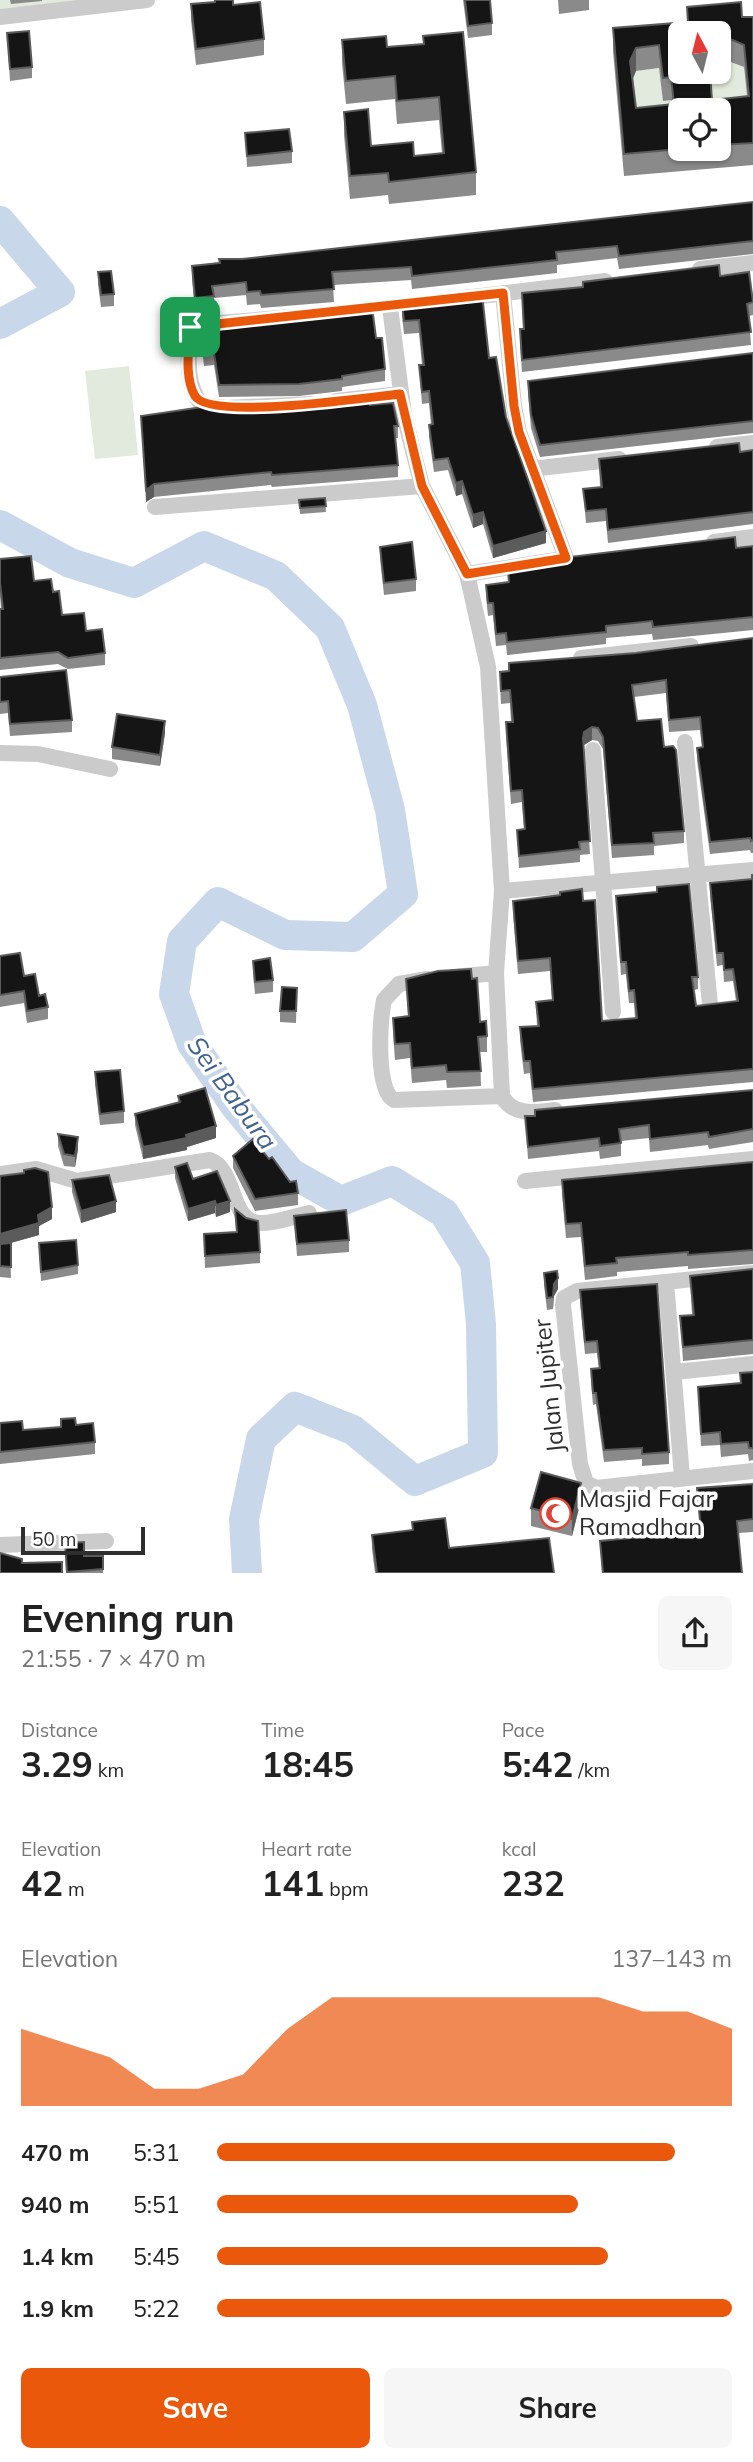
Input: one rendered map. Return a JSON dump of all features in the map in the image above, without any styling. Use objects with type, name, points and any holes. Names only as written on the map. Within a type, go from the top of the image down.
[{"type":"street","points":[[0,17],[147,0]]},
{"type":"street","points":[[684,271],[753,263]]},
{"type":"street","points":[[450,299],[628,278]]},
{"type":"street","points":[[467,574],[573,557],[531,469],[516,419],[519,384],[503,293]]},
{"type":"street","points":[[410,304],[383,307],[400,394],[422,486],[467,574],[495,666],[502,891],[496,973],[502,1097],[506,1104],[524,1112],[572,1109]]},
{"type":"street","points":[[172,327],[310,315]]},
{"type":"street","points":[[190,327],[189,371],[195,396],[202,405],[226,408],[320,404],[400,394]]},
{"type":"street","points":[[697,449],[753,443]]},
{"type":"street","points":[[531,469],[642,456]]},
{"type":"street","points":[[155,507],[422,486]]},
{"type":"street","points":[[700,543],[753,537]]},
{"type":"street","points":[[568,659],[713,644]]},
{"type":"street","points":[[685,742],[710,1005]]},
{"type":"street","points":[[593,750],[613,1012]]},
{"type":"street","points":[[0,753],[38,754],[110,769]]},
{"type":"street","points":[[502,891],[753,870]]},
{"type":"street","points":[[496,973],[409,980],[394,989],[383,1007],[381,1071],[383,1088],[387,1096],[394,1100],[502,1097]]},
{"type":"street","points":[[525,1181],[753,1159]]},
{"type":"street","points":[[0,1174],[36,1169],[67,1180],[103,1179],[210,1160],[222,1166],[239,1206],[251,1220],[269,1222],[310,1213]]},
{"type":"street","points":[[753,1273],[666,1282],[682,1477],[753,1471]]},
{"type":"street","name":"Jalan Jupiter","points":[[666,1282],[577,1291],[564,1298],[563,1306],[580,1464],[586,1483],[596,1489],[682,1477]]},
{"type":"street","points":[[675,1372],[753,1364]]},
{"type":"street","points":[[0,1545],[106,1541]]},
{"type":"shaded area","points":[[0,0],[114,0],[0,12]]},
{"type":"shaded area","points":[[732,62],[744,67],[749,119],[731,113],[731,98],[710,98],[710,84],[732,84]]},
{"type":"shaded area","points":[[668,67],[668,84],[674,84],[673,98],[668,98],[668,116],[636,131],[630,84],[636,71]]},
{"type":"shaded area","points":[[129,366],[138,455],[95,459],[85,371]]},
{"type":"building","points":[[233,0],[233,5],[260,2],[264,39],[196,49],[191,4]]},
{"type":"building","points":[[465,0],[490,0],[492,23],[468,26]]},
{"type":"building","points":[[741,2],[742,17],[753,17],[753,143],[731,144],[730,98],[749,96],[744,45],[732,40],[732,21],[688,21],[687,7]]},
{"type":"building","points":[[668,24],[668,77],[663,78],[659,45],[636,48],[630,61],[636,108],[668,105],[668,150],[624,154],[613,28]]},
{"type":"building","points":[[29,31],[32,67],[10,69],[7,33]]},
{"type":"building","points":[[463,32],[476,172],[389,182],[388,173],[350,176],[344,112],[368,109],[371,146],[413,142],[414,156],[444,153],[439,97],[397,101],[395,76],[346,81],[342,40],[386,36],[387,47],[424,44],[423,36]]},
{"type":"building","points":[[672,84],[711,84],[712,98],[673,98]]},
{"type":"building","points":[[289,129],[292,151],[247,156],[245,133]]},
{"type":"building","points":[[753,202],[753,241],[619,256],[617,246],[556,252],[557,260],[412,276],[411,267],[332,272],[334,289],[261,295],[260,291],[247,292],[246,282],[212,286],[214,296],[195,298],[192,266],[220,263],[219,259],[242,259]]},
{"type":"building","points":[[719,265],[720,276],[749,272],[753,302],[747,304],[751,332],[522,360],[522,293],[583,287],[583,282]]},
{"type":"building","points":[[111,271],[114,294],[101,295],[98,272]]},
{"type":"building","points":[[482,294],[489,358],[496,357],[506,417],[546,531],[493,546],[483,512],[473,515],[462,481],[456,483],[448,458],[434,460],[429,425],[433,424],[429,391],[422,392],[419,365],[424,365],[419,320],[404,321],[402,304]]},
{"type":"building","points":[[372,307],[376,338],[382,338],[385,369],[342,376],[342,379],[299,384],[219,385],[214,353],[204,354],[201,327]]},
{"type":"building","points":[[753,353],[753,421],[540,445],[531,415],[528,381]]},
{"type":"building","points":[[369,398],[370,405],[393,403],[398,426],[394,426],[398,465],[272,475],[271,472],[154,484],[146,490],[141,416],[216,405],[274,406]]},
{"type":"building","points":[[739,443],[740,452],[753,450],[753,512],[608,530],[606,509],[586,511],[583,489],[602,487],[599,459]]},
{"type":"building","points":[[325,498],[326,506],[300,508],[299,500]]},
{"type":"building","points":[[735,537],[736,548],[753,546],[753,617],[653,627],[652,621],[606,626],[606,632],[507,642],[506,633],[496,634],[493,603],[488,603],[486,585],[509,582],[508,571],[537,568],[536,561]]},
{"type":"building","points":[[412,542],[416,579],[384,583],[380,547]]},
{"type":"building","points":[[31,556],[34,581],[51,579],[53,592],[59,591],[62,615],[84,613],[86,631],[102,629],[105,653],[68,658],[58,652],[0,658],[0,609],[3,609],[0,559]]},
{"type":"building","points":[[753,638],[753,840],[750,838],[710,842],[697,748],[703,747],[700,717],[669,720],[666,680],[632,685],[637,721],[661,719],[664,747],[673,746],[676,750],[684,831],[653,833],[654,843],[612,845],[603,737],[598,728],[592,727],[584,732],[583,738],[590,841],[579,842],[580,849],[519,856],[517,830],[525,829],[522,790],[511,791],[506,722],[513,722],[510,690],[501,691],[500,672],[509,671],[509,663],[636,653]]},
{"type":"building","points":[[66,670],[72,720],[10,724],[8,701],[0,702],[0,677]]},
{"type":"building","points":[[117,714],[165,721],[160,755],[112,747]]},
{"type":"building","points":[[752,875],[753,1069],[533,1089],[530,1061],[524,1061],[520,1027],[539,1026],[536,1002],[553,1000],[550,958],[518,961],[513,901],[560,895],[560,892],[582,889],[583,901],[595,900],[602,1021],[637,1018],[634,990],[629,991],[626,962],[621,962],[616,896],[657,892],[657,887],[689,884],[698,977],[692,977],[696,1006],[738,1001],[733,969],[724,970],[723,953],[717,953],[710,883],[752,879]]},
{"type":"building","points":[[20,953],[24,976],[35,974],[39,996],[45,994],[48,1007],[27,1011],[24,991],[0,995],[0,956]]},
{"type":"building","points":[[270,958],[273,980],[255,982],[253,961]]},
{"type":"building","points":[[471,969],[472,979],[477,978],[480,1022],[486,1021],[487,1036],[478,1037],[481,1071],[447,1072],[446,1065],[412,1068],[410,1043],[395,1044],[393,1018],[409,1016],[406,979],[438,971]]},
{"type":"building","points":[[282,987],[297,988],[296,1011],[280,1011]]},
{"type":"building","points":[[120,1070],[124,1111],[100,1114],[95,1072]]},
{"type":"building","points":[[205,1088],[216,1126],[186,1135],[187,1138],[143,1147],[135,1114],[180,1102],[178,1096]]},
{"type":"building","points":[[753,1090],[753,1129],[709,1137],[708,1132],[650,1139],[649,1125],[619,1129],[621,1143],[600,1146],[599,1138],[528,1147],[525,1116],[535,1116],[535,1110]]},
{"type":"building","points":[[58,1134],[78,1137],[75,1156],[64,1154]]},
{"type":"building","points":[[253,1139],[269,1159],[272,1157],[290,1182],[296,1181],[298,1193],[255,1199],[233,1156]]},
{"type":"building","points":[[753,1162],[753,1250],[616,1258],[617,1263],[585,1266],[581,1223],[566,1224],[562,1180]]},
{"type":"building","points":[[187,1163],[193,1179],[217,1171],[230,1201],[216,1205],[215,1201],[188,1209],[175,1167]]},
{"type":"building","points":[[35,1168],[48,1172],[52,1207],[38,1215],[39,1223],[0,1234],[0,1176],[24,1173],[24,1170]]},
{"type":"building","points":[[109,1175],[116,1201],[81,1211],[72,1180]]},
{"type":"building","points":[[235,1209],[246,1218],[258,1221],[260,1252],[205,1256],[204,1234],[237,1232]]},
{"type":"building","points":[[346,1210],[349,1240],[297,1244],[294,1216]]},
{"type":"building","points":[[76,1240],[78,1265],[41,1272],[39,1243]]},
{"type":"building","points":[[11,1243],[11,1267],[0,1266],[0,1244]]},
{"type":"building","points":[[753,1269],[753,1340],[683,1347],[680,1316],[694,1315],[690,1276]]},
{"type":"building","points":[[557,1271],[553,1297],[547,1298],[544,1273]]},
{"type":"building","points":[[657,1284],[669,1452],[642,1454],[642,1448],[604,1450],[591,1369],[600,1368],[597,1341],[585,1342],[580,1290]]},
{"type":"building","points":[[753,1372],[753,1448],[749,1448],[748,1442],[721,1444],[720,1432],[701,1434],[698,1387],[741,1383],[740,1373]]},
{"type":"building","points":[[75,1418],[76,1425],[93,1423],[95,1442],[0,1452],[0,1423],[22,1421],[23,1430],[61,1427],[61,1419]]},
{"type":"building","points":[[541,1472],[581,1483],[572,1519],[531,1508]]},
{"type":"building","points":[[753,1484],[753,1519],[737,1521],[742,1573],[603,1573],[600,1541],[701,1531],[697,1488]]},
{"type":"building","points":[[445,1518],[449,1548],[549,1538],[554,1573],[377,1573],[372,1535],[413,1530],[412,1522]]},
{"type":"building","points":[[84,1542],[84,1556],[103,1556],[103,1569],[67,1572],[65,1543]]},
{"type":"building","points":[[0,1553],[22,1559],[22,1563],[62,1562],[62,1573],[0,1573]]},
{"type":"waterway","name":"Sei Babura","points":[[0,221],[60,292],[0,324]]},
{"type":"waterway","name":"Sei Babura","points":[[0,525],[70,563],[134,583],[204,546],[276,576],[330,628],[362,705],[390,810],[403,894],[353,937],[285,935],[218,902],[182,941],[174,994],[192,1044],[236,1107],[291,1173],[341,1201],[392,1181],[444,1213],[475,1263],[481,1324],[483,1453],[415,1481],[353,1430],[295,1407],[261,1439],[244,1519],[247,1573]]},
{"type":"place","name":"Masjid Fajar Ramadhan","points":[[556,1513]]},
{"type":"route","points":[[503,293],[519,432],[566,558],[467,574],[422,486],[400,394],[320,404],[226,408],[202,405],[195,396],[189,371],[190,327],[503,293]]}]
